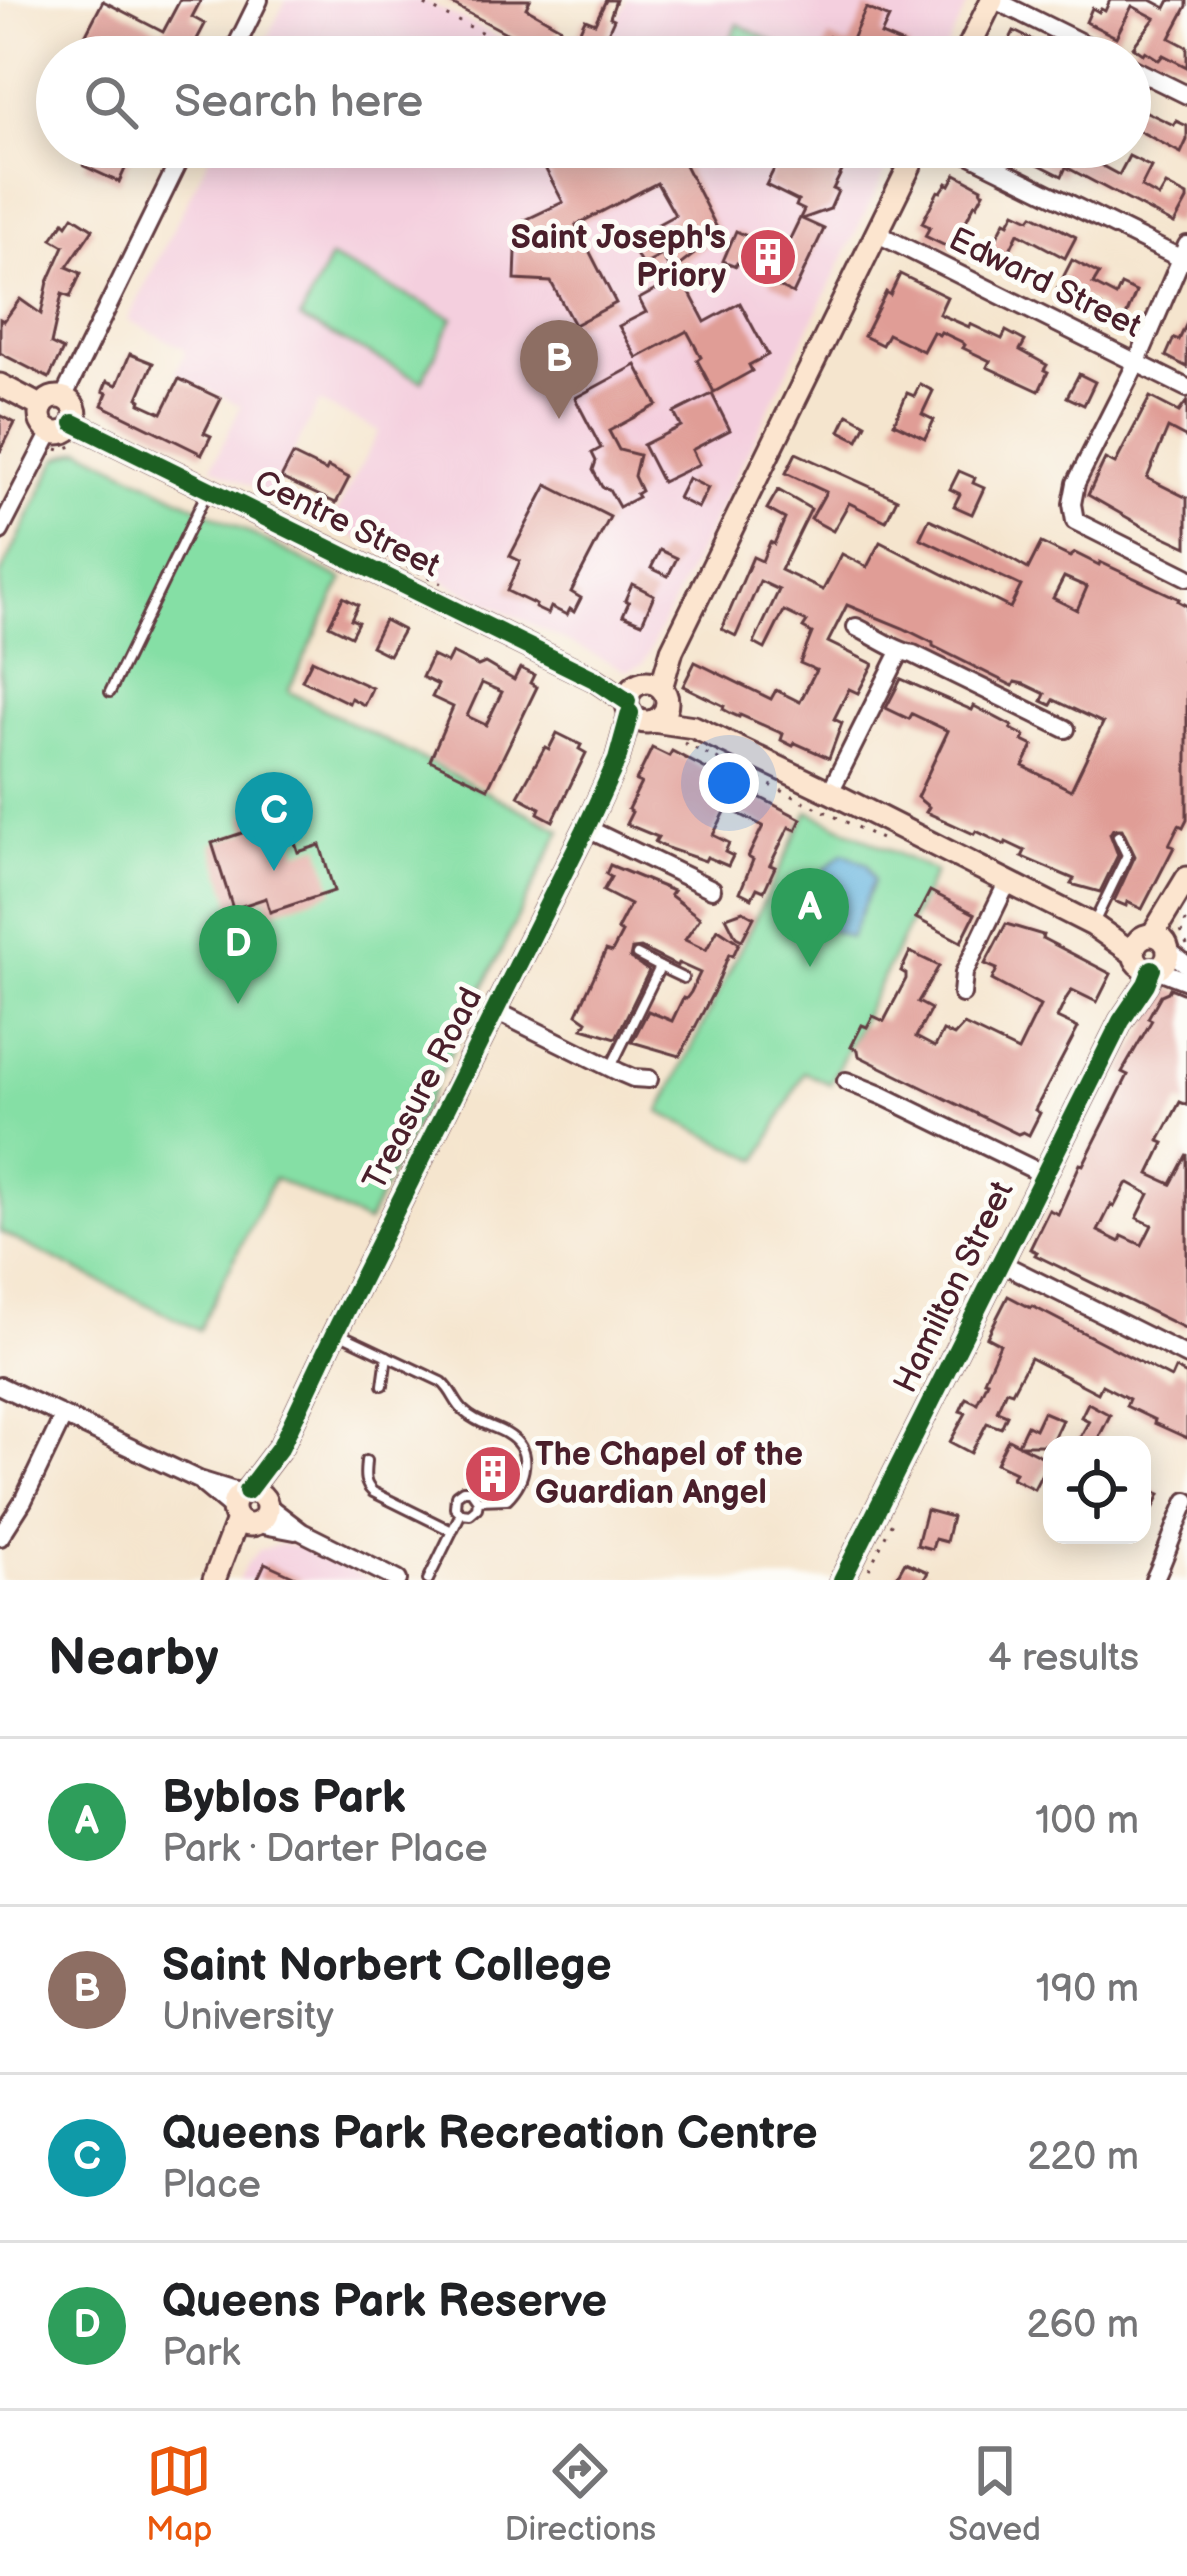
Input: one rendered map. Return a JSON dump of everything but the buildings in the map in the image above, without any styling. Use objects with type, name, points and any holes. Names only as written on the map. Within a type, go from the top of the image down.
[{"type":"street","points":[[241,36],[259,0]]},
{"type":"street","points":[[975,36],[994,0],[1067,36]]},
{"type":"street","points":[[1151,77],[1187,95]]},
{"type":"street","points":[[0,386],[52,402],[74,408],[74,423],[66,431],[51,432],[42,424],[52,402],[175,168]]},
{"type":"street","name":"Treasure Road","points":[[216,1577],[908,168]]},
{"type":"street","points":[[999,168],[1185,255],[1076,483],[1072,503],[1075,521],[1187,577]]},
{"type":"street","name":"Edward Street","points":[[876,233],[1187,388]]},
{"type":"street","name":"Centre Street","points":[[74,423],[645,702],[691,736],[830,792],[1097,928],[1158,953],[1187,981]]},
{"type":"street","points":[[0,531],[51,432]]},
{"type":"street","points":[[856,627],[1066,729]]},
{"type":"street","points":[[830,792],[900,652]]},
{"type":"street","points":[[586,828],[712,889]]},
{"type":"street","name":"Hamilton Street","points":[[842,1580],[1043,1174],[1121,1021],[1146,983],[1186,880]]},
{"type":"street","points":[[962,994],[964,973],[1008,881]]},
{"type":"street","points":[[496,1011],[633,1078],[649,1078]]},
{"type":"street","points":[[846,1081],[1043,1174]]},
{"type":"street","points":[[1000,1262],[1187,1356]]},
{"type":"street","points":[[0,1386],[398,1580]]},
{"type":"street","points":[[0,1537],[23,1502],[64,1418]]},
{"type":"street","points":[[1154,1580],[1187,1501]]},
{"type":"lane","points":[[110,692],[209,489]]},
{"type":"lane","points":[[1097,928],[1127,855],[1118,836]]},
{"type":"lane","points":[[637,955],[683,978]]},
{"type":"lane","points":[[611,1068],[660,967]]},
{"type":"lane","points":[[334,1331],[442,1382],[463,1411],[519,1443],[526,1462],[514,1493],[508,1499],[478,1500]]},
{"type":"lane","points":[[382,1385],[387,1356]]},
{"type":"lane","points":[[366,1461],[365,1480],[373,1492],[452,1531]]},
{"type":"lane","points":[[460,1513],[454,1503],[459,1492],[471,1490],[478,1500]]},
{"type":"lane","points":[[460,1513],[473,1512],[478,1500]]},
{"type":"lane","points":[[428,1580],[460,1513]]},
{"type":"path","points":[[414,0],[489,36]]},
{"type":"path","points":[[691,736],[896,846]]},
{"type":"path","points":[[1158,953],[1187,919]]},
{"type":"path","points":[[864,1580],[894,1518]]},
{"type":"shaded area","points":[[286,0],[423,0],[496,36],[268,36]]},
{"type":"shaded area","points":[[627,0],[970,0],[952,36],[609,36]]},
{"type":"shaded area","points":[[204,168],[888,168],[643,664],[627,671],[330,525],[379,431],[319,402],[271,496],[212,467],[241,406],[175,373],[185,354],[183,348],[128,320]]},
{"type":"shaded area","points":[[282,1544],[301,1546],[370,1580],[238,1580],[259,1550]]},
{"type":"green space","points":[[738,24],[762,36],[732,36]]},
{"type":"green space","points":[[330,258],[453,318],[422,381],[300,319]]},
{"type":"green space","points":[[82,449],[343,580],[288,691],[561,830],[367,1223],[274,1178],[199,1330],[0,1232],[0,576],[58,458]]},
{"type":"green space","points":[[808,811],[935,872],[830,1084],[804,1072],[759,1160],[660,1112]]},
{"type":"water","points":[[843,853],[867,864],[874,880],[850,938],[805,918],[825,869]]},
{"type":"cycle path","points":[[74,423],[594,679],[627,701]]},
{"type":"cycle path","points":[[247,1491],[281,1446],[586,828],[617,760],[630,713]]},
{"type":"cycle path","points":[[842,1580],[1121,1021],[1152,969]]},
{"type":"place","name":"Saint Joseph's Priory","points":[[768,257]]},
{"type":"place","name":"Saint Norbert College","points":[[559,419]]},
{"type":"place","name":"Queens Park Recreation Centre","points":[[274,871]]},
{"type":"place","name":"Byblos Park","points":[[810,967]]},
{"type":"place","name":"Queens Park Reserve","points":[[238,1004]]},
{"type":"place","name":"The Chapel of the Guardian Angel","points":[[493,1474]]}]
